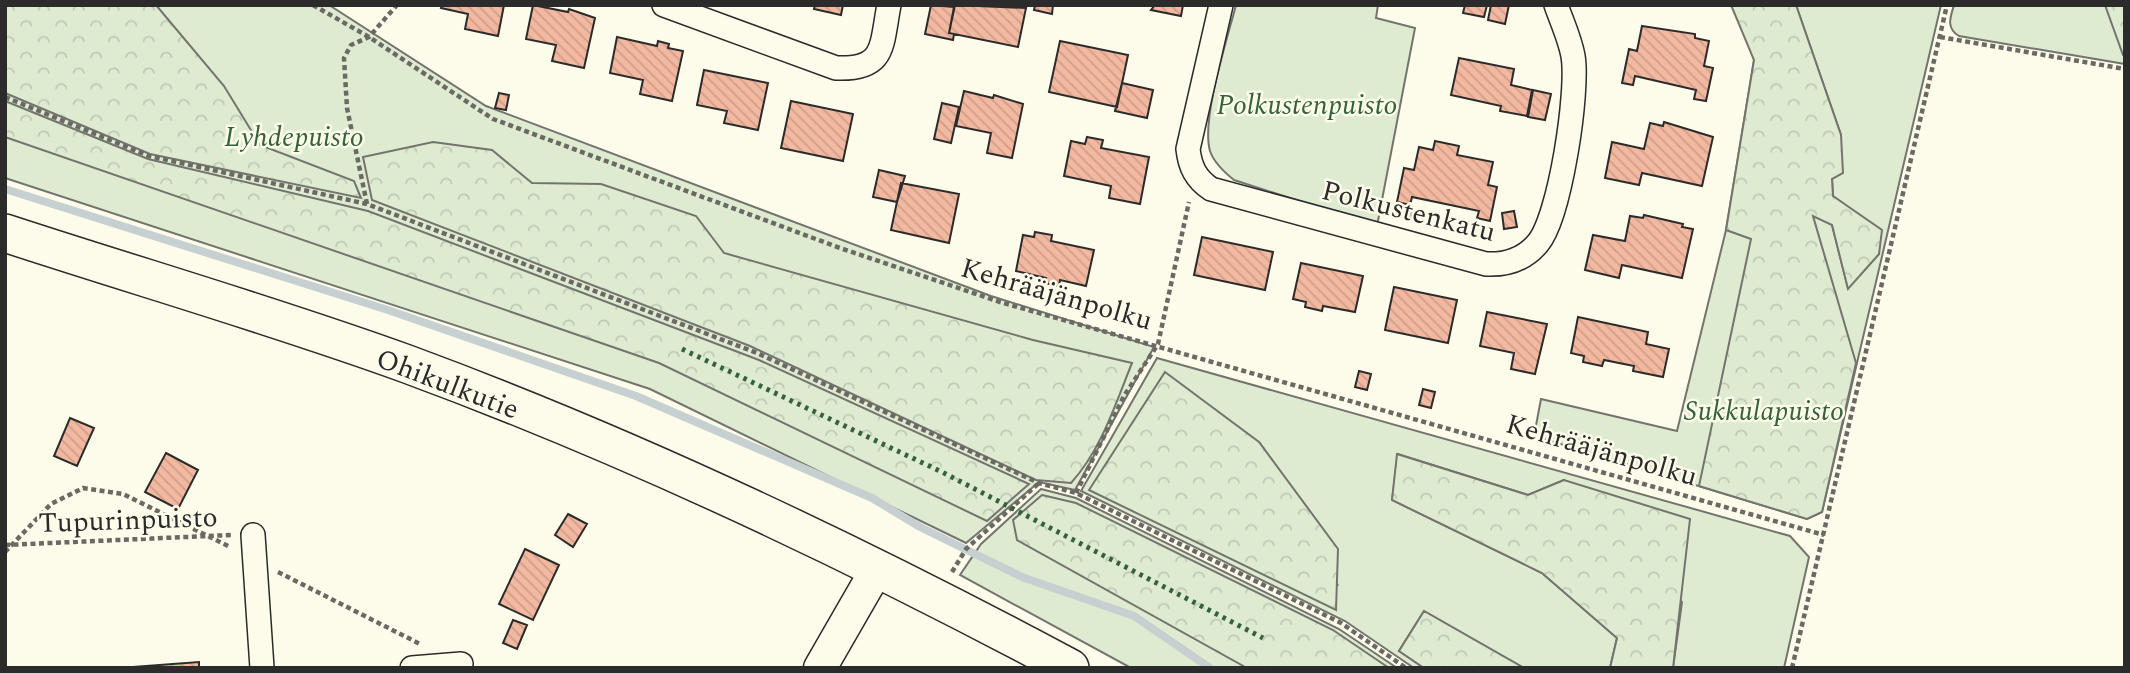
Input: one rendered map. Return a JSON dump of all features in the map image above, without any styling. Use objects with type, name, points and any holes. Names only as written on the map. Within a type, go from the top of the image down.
[{"type":"main road","name":"Ohikulkutie","points":[[5,233],[407,364],[657,467],[937,597],[1070,668]]},
{"type":"main road","points":[[820,668],[877,569]]},
{"type":"street","points":[[664,5],[836,68],[860,69],[872,62],[880,52],[889,5]]},
{"type":"street","points":[[1195,174],[1188,149],[1222,5]]},
{"type":"street","name":"Polkustenkatu","points":[[1195,174],[1211,189],[1486,264],[1504,265],[1523,256],[1538,243],[1548,227],[1566,149],[1575,86],[1573,55],[1556,5]]},
{"type":"street","points":[[253,535],[262,668]]},
{"type":"street","points":[[412,668],[461,664]]},
{"type":"path","name":"Kehrääjänpolku","points":[[313,5],[369,37],[493,120],[840,248],[988,298],[1158,344],[1824,535]]},
{"type":"path","points":[[367,204],[347,108],[344,58],[351,45],[369,37],[397,5]]},
{"type":"path","points":[[1792,668],[1947,5]]},
{"type":"path","points":[[1940,37],[2125,69]]},
{"type":"path","points":[[5,97],[149,156],[367,204],[757,353],[1039,483],[1076,493],[1341,623],[1406,668]]},
{"type":"path","points":[[1076,493],[1124,396],[1158,344],[1195,174]]},
{"type":"path","points":[[937,597],[966,549],[1039,483]]},
{"type":"path","name":"Tupurinpuisto","points":[[5,545],[253,535]]},
{"type":"green space","name":"Lyhdepuisto","points":[[5,5],[329,5],[486,106],[991,296],[1154,347],[1075,490],[1039,482],[966,543],[650,389],[5,178]]},
{"type":"green space","points":[[5,5],[156,5],[224,86],[260,145],[354,181],[361,198],[150,154],[5,93]]},
{"type":"green space","name":"Polkustenpuisto","points":[[1236,5],[1378,5],[1376,18],[1415,28],[1377,226],[1234,180],[1214,159],[1208,137],[1209,120],[1216,79]]},
{"type":"green space","name":"Sukkulapuisto","points":[[1731,5],[1796,5],[1841,135],[1843,173],[1832,179],[1833,196],[1882,230],[1879,254],[1848,289],[1832,225],[1813,216],[1856,363],[1822,512],[1807,519],[1699,486],[1751,239],[1726,230],[1754,60]]},
{"type":"green space","name":"Sukkulapuisto","points":[[1796,5],[1941,5],[1822,512],[1807,519],[1534,436],[1541,399],[1677,431],[1726,230],[1754,60],[1832,225],[1848,288],[1879,254],[1844,205],[1833,196],[1832,179],[1841,135]]},
{"type":"green space","points":[[1954,5],[2125,5],[2125,64],[1959,36],[1951,26],[1950,18]]},
{"type":"green space","points":[[2105,5],[2125,5],[2125,55],[2123,55]]},
{"type":"green space","points":[[5,101],[148,159],[368,211],[759,360],[1029,484],[987,521],[659,363],[5,137]]},
{"type":"green space","points":[[433,142],[492,150],[532,183],[601,184],[696,216],[724,253],[1033,340],[1132,363],[1099,442],[1082,470],[1071,483],[1036,480],[750,346],[372,200],[363,157]]},
{"type":"green space","points":[[1157,358],[1790,536],[1809,557],[1784,668],[1673,668],[1682,602],[1564,480],[1528,495],[1398,454],[1392,500],[1542,573],[1617,638],[1610,668],[1524,668],[1424,611],[1399,651],[1424,668],[1414,668],[1345,621],[1081,491]],"holes":[[[1259,442],[1298,496],[1338,586]]]},
{"type":"green space","points":[[1165,372],[1259,442],[1338,549],[1336,610],[1089,490]]},
{"type":"green space","points":[[1397,454],[1528,495],[1564,480],[1690,519],[1673,668],[1610,668],[1617,638],[1542,573],[1392,500]]},
{"type":"green space","points":[[1041,489],[1076,498],[1339,629],[1397,668],[1131,668],[960,575],[981,544]]},
{"type":"green space","points":[[1042,495],[1076,503],[1333,630],[1389,668],[1247,668],[1017,540],[1013,520]]},
{"type":"green space","points":[[1424,611],[1524,668],[1424,668],[1399,651]]},
{"type":"building","points":[[442,5],[504,5],[498,36],[465,29],[468,14],[441,8]]},
{"type":"building","points":[[533,5],[568,12],[569,9],[595,18],[584,68],[552,61],[556,45],[526,39]]},
{"type":"building","points":[[815,5],[843,5],[841,15],[814,9]]},
{"type":"building","points":[[931,5],[954,7],[949,33],[954,34],[953,40],[925,34]]},
{"type":"building","points":[[955,5],[1026,8],[1018,47],[949,33]]},
{"type":"building","points":[[1035,5],[1053,5],[1052,14],[1034,10]]},
{"type":"building","points":[[1155,5],[1183,5],[1181,16],[1151,10]]},
{"type":"building","points":[[1465,5],[1487,5],[1484,17],[1463,13]]},
{"type":"building","points":[[1491,5],[1509,5],[1505,24],[1488,20]]},
{"type":"building","points":[[1642,26],[1695,34],[1695,38],[1709,41],[1704,66],[1713,68],[1706,101],[1694,99],[1696,90],[1635,76],[1633,85],[1622,83],[1629,49],[1637,51]]},
{"type":"building","points":[[617,37],[657,46],[658,41],[669,44],[668,48],[683,51],[672,101],[640,94],[643,80],[610,73]]},
{"type":"building","points":[[1060,41],[1128,55],[1117,107],[1049,92]]},
{"type":"building","points":[[1459,58],[1514,69],[1511,85],[1532,90],[1527,116],[1500,111],[1501,106],[1451,95]]},
{"type":"building","points":[[704,70],[768,83],[758,130],[724,123],[727,111],[697,105]]},
{"type":"building","points":[[1122,83],[1153,90],[1147,118],[1115,111]]},
{"type":"building","points":[[1533,90],[1551,94],[1545,120],[1528,117]]},
{"type":"building","points":[[964,91],[993,98],[994,95],[1023,104],[1012,158],[987,153],[991,133],[956,126]]},
{"type":"building","points":[[499,93],[509,95],[506,110],[495,108]]},
{"type":"building","points":[[791,101],[853,114],[843,161],[781,148]]},
{"type":"building","points":[[942,103],[959,107],[951,143],[934,139]]},
{"type":"building","points":[[1664,122],[1713,137],[1702,186],[1642,173],[1639,185],[1605,178],[1612,142],[1644,149],[1650,123],[1663,126]]},
{"type":"building","points":[[1087,137],[1103,140],[1101,148],[1149,157],[1140,204],[1109,198],[1111,186],[1064,176],[1071,141],[1085,144]]},
{"type":"building","points":[[1435,141],[1459,146],[1457,155],[1493,162],[1488,185],[1497,187],[1490,221],[1477,218],[1479,211],[1412,197],[1410,205],[1397,202],[1404,168],[1414,170],[1419,147],[1433,150]]},
{"type":"building","points":[[879,170],[905,176],[897,202],[873,197]]},
{"type":"building","points":[[901,183],[959,194],[949,243],[891,230]]},
{"type":"building","points":[[1402,208],[1414,210],[1412,218],[1400,216]]},
{"type":"building","points":[[1514,211],[1517,227],[1504,229],[1502,213]]},
{"type":"building","points":[[1644,215],[1693,229],[1682,278],[1622,265],[1619,278],[1585,270],[1593,235],[1625,241],[1630,216],[1643,218]]},
{"type":"building","points":[[1035,232],[1052,235],[1051,241],[1094,250],[1086,286],[1060,280],[1059,286],[1045,283],[1046,278],[1016,271],[1023,235],[1034,237]]},
{"type":"building","points":[[1202,237],[1273,252],[1265,290],[1194,275]]},
{"type":"building","points":[[1301,263],[1363,276],[1355,312],[1323,306],[1322,311],[1305,307],[1306,302],[1293,299]]},
{"type":"building","points":[[1394,287],[1457,300],[1448,343],[1385,330]]},
{"type":"building","points":[[1487,312],[1547,324],[1535,374],[1511,369],[1514,353],[1480,346]]},
{"type":"building","points":[[1578,317],[1648,332],[1646,344],[1669,349],[1663,377],[1633,371],[1634,366],[1604,360],[1602,366],[1583,362],[1584,356],[1571,353]]},
{"type":"building","points":[[1359,371],[1371,374],[1367,390],[1355,387]]},
{"type":"building","points":[[1423,389],[1435,392],[1431,408],[1419,405]]},
{"type":"building","points":[[70,418],[94,428],[77,466],[54,456]]},
{"type":"building","points":[[166,453],[198,470],[178,509],[145,492]]},
{"type":"building","points":[[568,514],[587,524],[573,547],[555,535]]},
{"type":"building","points":[[525,549],[559,565],[533,620],[499,604]]},
{"type":"building","points":[[513,620],[527,625],[517,649],[503,643]]},
{"type":"building","points":[[199,662],[199,668],[119,668]]},
{"type":"waterway","points":[[5,189],[388,310],[636,396],[872,498],[920,527],[1022,577],[1134,616],[1210,668]]},
{"type":"hedge","points":[[682,349],[942,472],[1263,638]]}]
